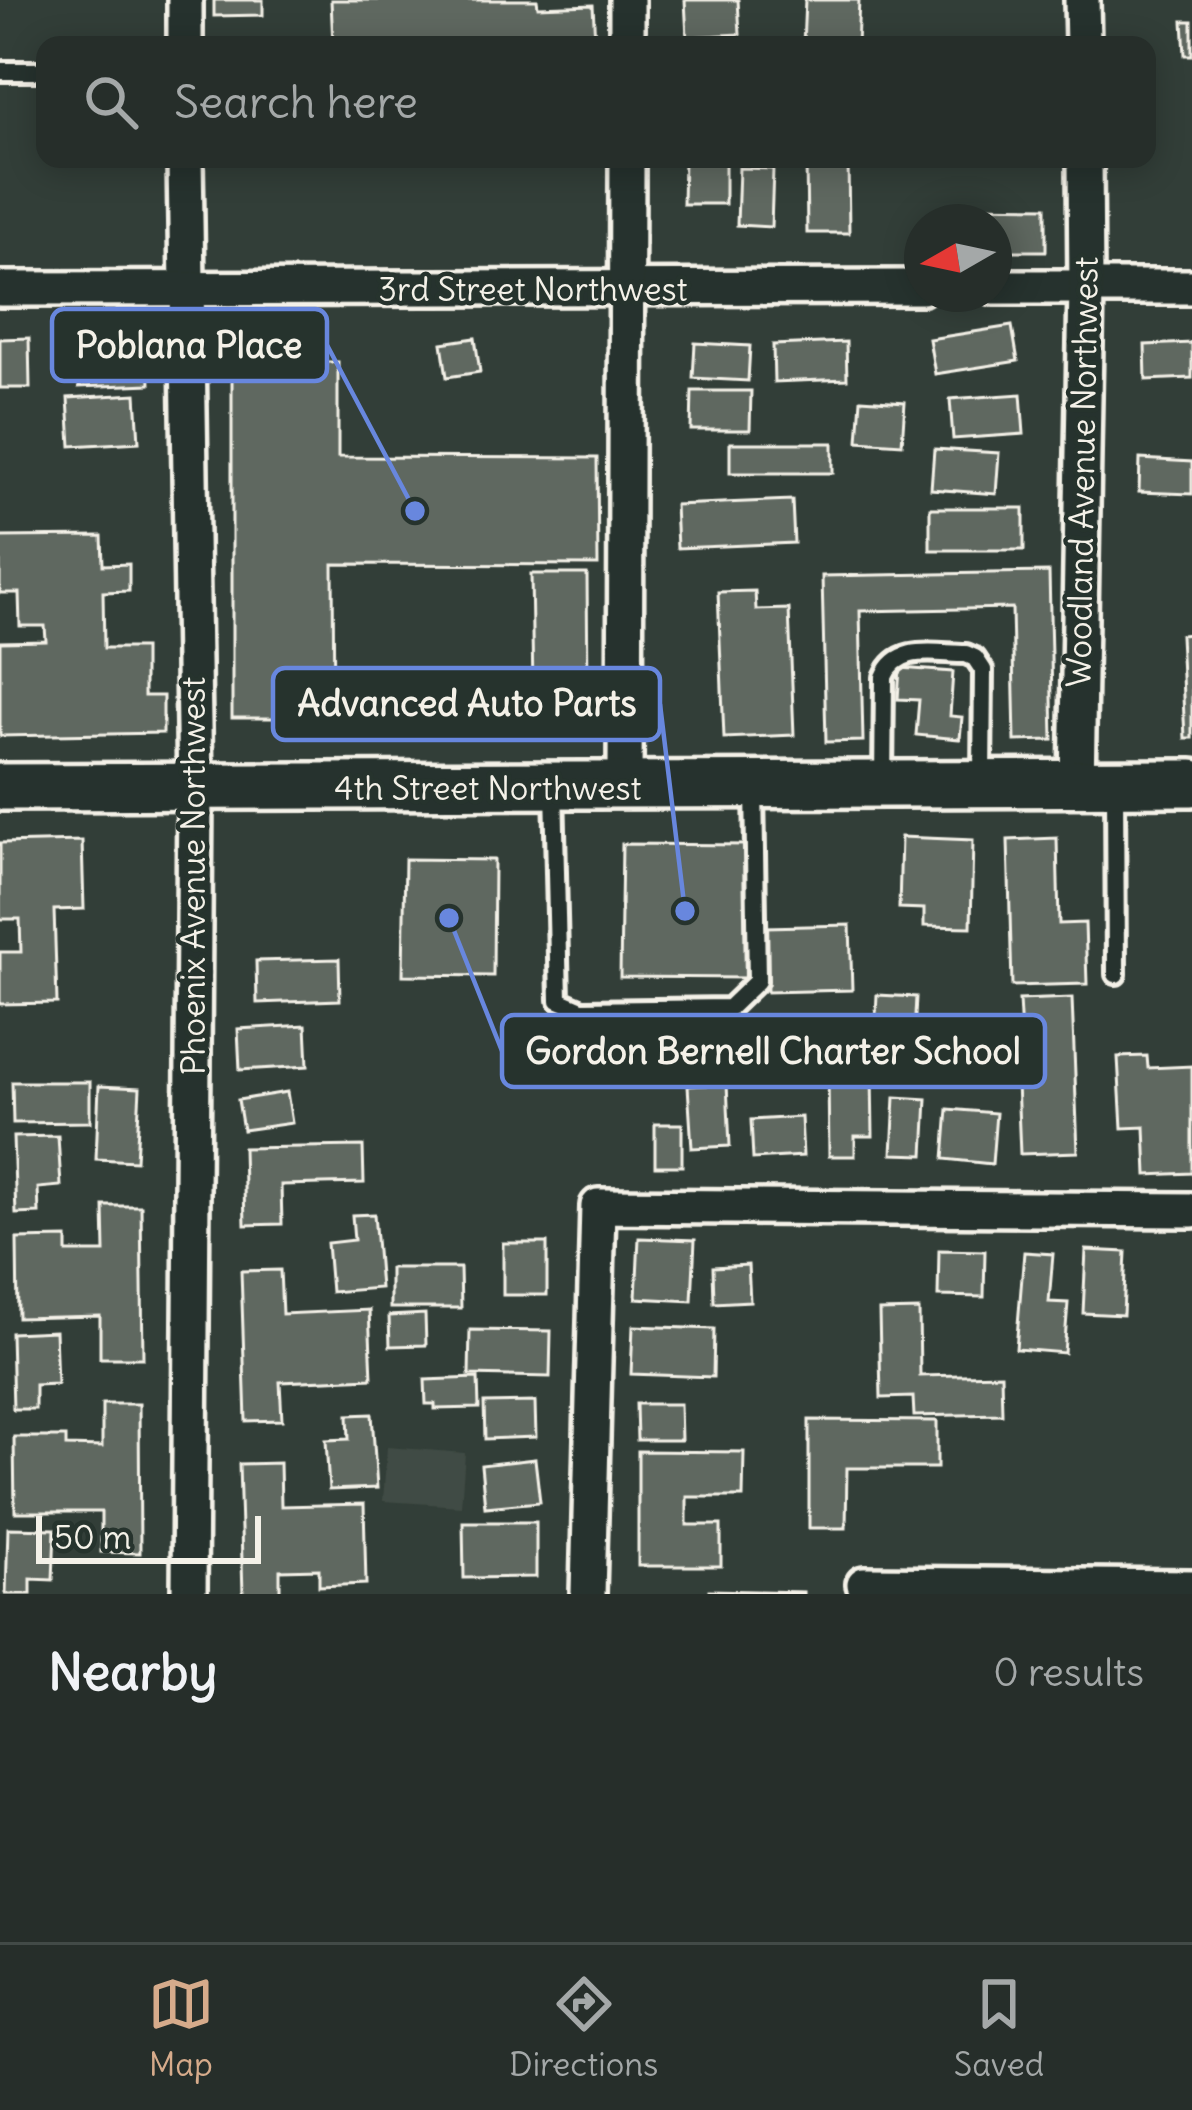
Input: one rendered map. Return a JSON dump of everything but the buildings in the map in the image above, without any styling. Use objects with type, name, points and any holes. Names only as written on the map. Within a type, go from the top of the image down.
[{"type":"main road","name":"4th Street Northwest","points":[[0,787],[1192,783]]},
{"type":"street","points":[[185,0],[185,36]]},
{"type":"street","points":[[627,0],[627,36]]},
{"type":"street","points":[[1082,0],[1083,36]]},
{"type":"street","name":"Phoenix Avenue Northwest","points":[[185,168],[195,789],[189,1594]]},
{"type":"street","points":[[626,168],[626,787]]},
{"type":"street","name":"Woodland Avenue Northwest","points":[[1084,168],[1096,784]]},
{"type":"street","points":[[1012,287],[1192,286]]},
{"type":"street","name":"3rd Street Northwest","points":[[0,289],[904,287]]},
{"type":"street","points":[[587,1594],[598,1206],[1192,1210]]},
{"type":"street","points":[[864,1584],[1192,1587]]},
{"type":"lane","points":[[0,71],[36,71]]},
{"type":"lane","points":[[884,785],[884,677],[891,661],[903,654],[966,654],[983,670],[982,785]]},
{"type":"lane","points":[[1096,784],[1116,974]]},
{"type":"lane","points":[[554,788],[559,1000],[582,1010],[729,1008],[757,981],[754,786]]},
{"type":"shaded area","points":[[387,1447],[465,1453],[461,1506],[383,1501]]},
{"type":"place","name":"Poblana Place","points":[[415,511]]},
{"type":"place","name":"Advanced Auto Parts","points":[[685,911]]},
{"type":"place","name":"Gordon Bernell Charter School","points":[[449,918]]}]
